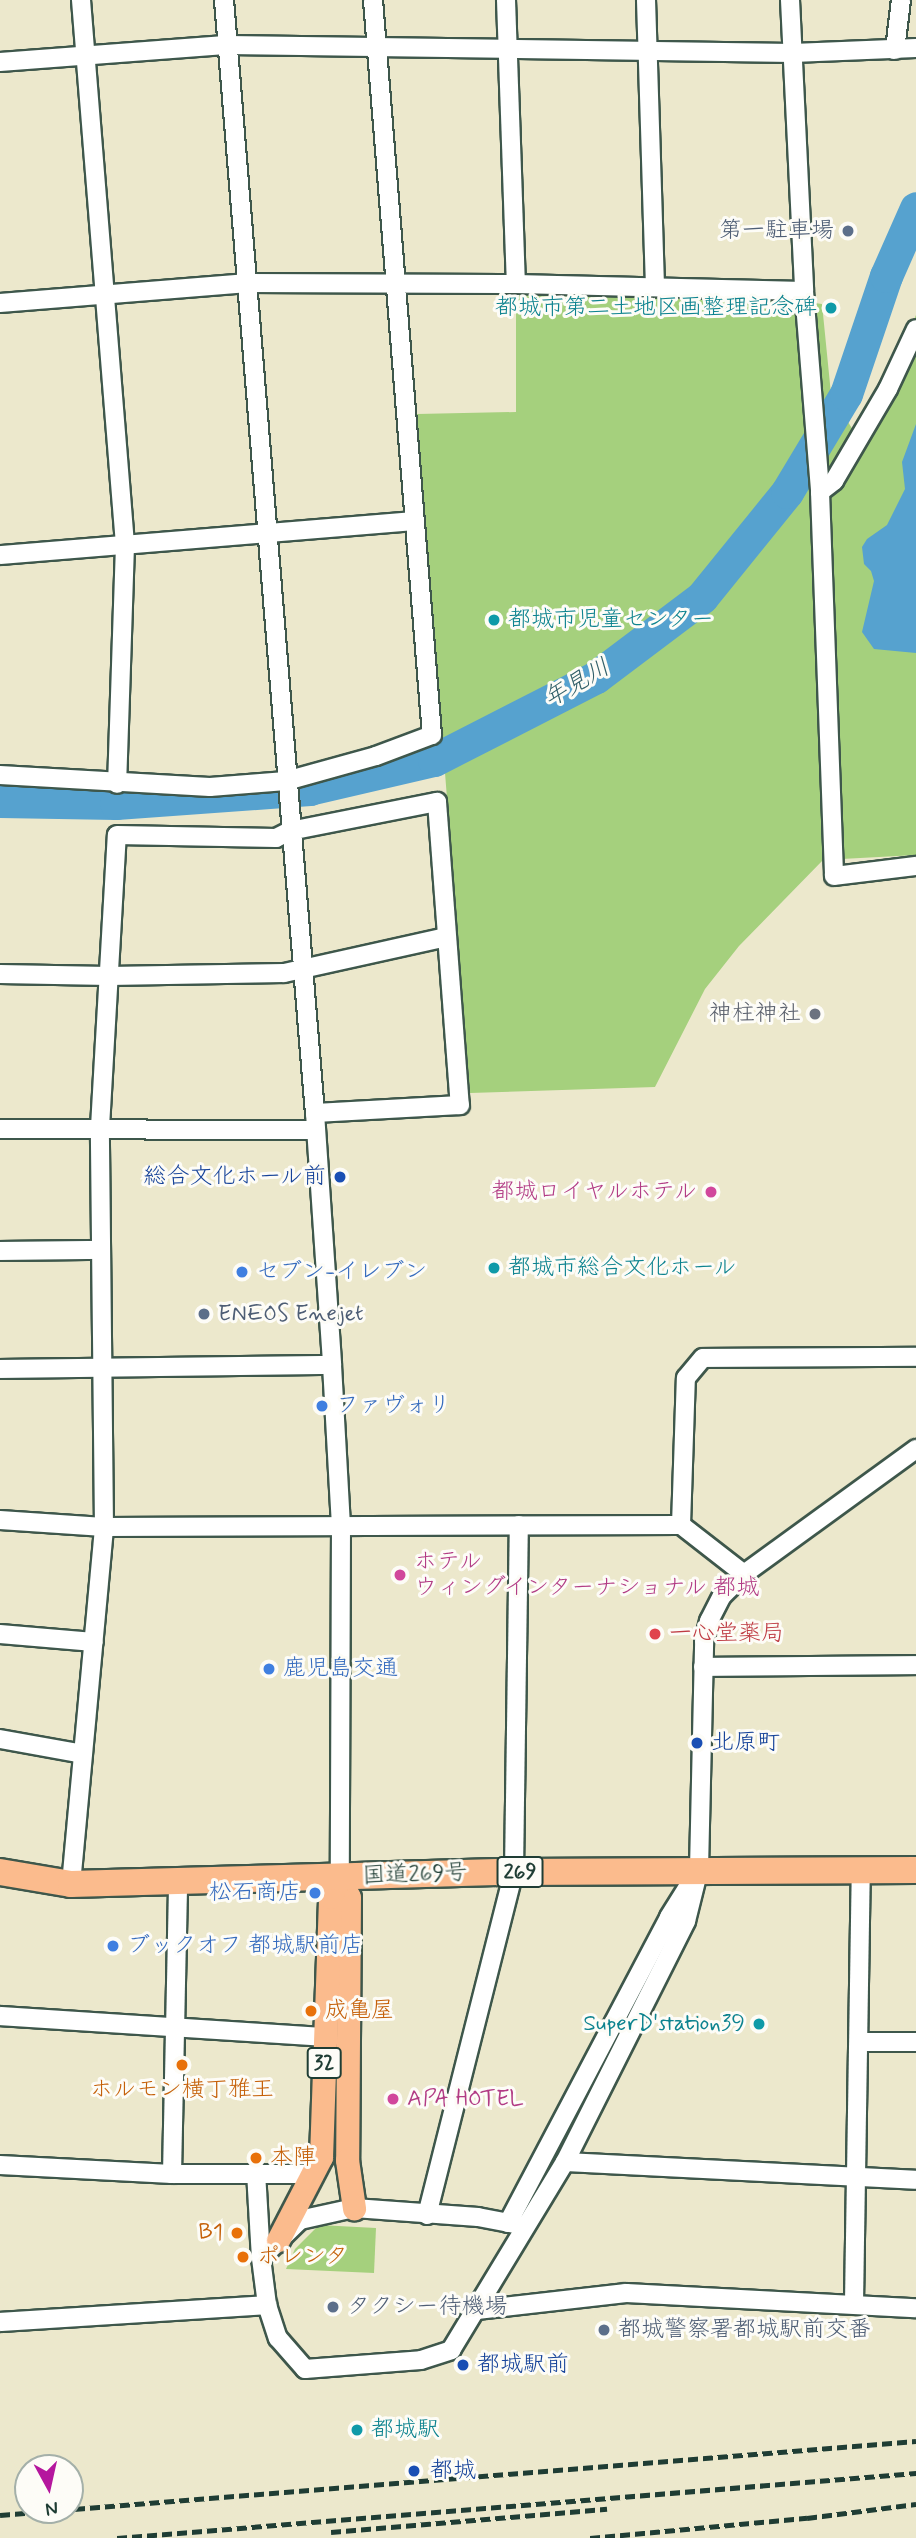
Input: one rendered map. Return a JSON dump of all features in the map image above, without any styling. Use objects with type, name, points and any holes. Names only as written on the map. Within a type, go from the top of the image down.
[{"type":"highway","name":"国道269号","points":[[0,1872],[71,1884],[514,1872],[916,1870]]},
{"type":"main road","name":"32","points":[[278,2240],[321,2157],[330,1897],[340,1878]]},
{"type":"main road","name":"32","points":[[340,1878],[349,1898],[347,2160],[354,2208]]},
{"type":"street","points":[[81,0],[125,545],[117,784]]},
{"type":"street","points":[[224,0],[315,1122],[332,1365],[341,1525],[340,1878]]},
{"type":"street","points":[[0,775],[117,784],[210,787],[286,780],[376,757],[432,735],[373,0]]},
{"type":"street","points":[[506,0],[516,284]]},
{"type":"street","points":[[646,0],[655,287]]},
{"type":"street","points":[[790,0],[804,291],[820,492],[834,876],[916,866]]},
{"type":"street","points":[[895,50],[901,0]]},
{"type":"street","points":[[0,62],[228,45],[377,45],[793,53],[916,48]]},
{"type":"street","points":[[0,303],[248,283],[516,284],[804,291]]},
{"type":"street","points":[[820,492],[834,481],[888,389],[916,329]]},
{"type":"street","points":[[0,555],[268,531],[415,522]]},
{"type":"street","points":[[0,1129],[100,1127],[315,1122],[460,1105],[437,802],[290,831],[276,838],[117,835],[100,1127],[104,1527],[71,1884]]},
{"type":"street","points":[[0,974],[108,976],[302,970],[446,937]]},
{"type":"street","points":[[0,1251],[101,1250]]},
{"type":"street","points":[[681,1525],[686,1378],[703,1358],[916,1357]]},
{"type":"street","points":[[0,1369],[332,1365]]},
{"type":"street","points":[[516,2224],[565,2162],[686,1922],[699,1869],[703,1667],[709,1621],[722,1596],[744,1574],[916,1449]]},
{"type":"street","points":[[0,1520],[104,1527],[681,1525],[744,1574]]},
{"type":"street","points":[[427,2215],[514,1872],[519,1525]]},
{"type":"street","points":[[0,1634],[94,1642]]},
{"type":"street","points":[[703,1667],[916,1665]]},
{"type":"street","points":[[0,1739],[83,1754]]},
{"type":"street","points":[[256,2172],[261,2258],[267,2305],[278,2338],[305,2369],[421,2360],[451,2350],[477,2310],[516,2224],[669,1917],[699,1869]]},
{"type":"street","points":[[854,2303],[862,1870]]},
{"type":"street","points":[[173,2174],[173,2027],[178,1882]]},
{"type":"street","points":[[0,2016],[325,2037]]},
{"type":"street","points":[[860,2042],[916,2042]]},
{"type":"street","points":[[565,2162],[916,2180]]},
{"type":"street","points":[[0,2165],[173,2174],[312,2174]]},
{"type":"street","points":[[261,2258],[300,2220],[354,2208],[478,2217],[516,2224]]},
{"type":"street","points":[[477,2310],[626,2293],[916,2308]]},
{"type":"street","points":[[0,2322],[267,2305]]},
{"type":"green space","points":[[653,293],[778,298],[822,304],[831,394],[856,435],[886,383],[916,315],[916,855],[823,860],[739,946],[705,989],[655,1087],[470,1093],[417,414],[516,412],[516,294]]},
{"type":"green space","points":[[319,2225],[376,2228],[374,2273],[286,2269],[295,2249]]},
{"type":"water","points":[[916,424],[916,653],[874,649],[862,632],[874,581],[871,571],[864,564],[862,547],[867,539],[887,525],[905,489],[902,462]]},
{"type":"waterway","name":"年見川","points":[[0,801],[116,803],[309,789],[434,760],[596,677],[702,597],[787,492],[846,394],[886,276],[916,208]]},
{"type":"railway","points":[[0,2515],[916,2441]]},
{"type":"railway","points":[[117,2538],[916,2473]]},
{"type":"railway","points":[[590,2538],[807,2518],[916,2504]]},
{"type":"railway","points":[[331,2532],[607,2509]]},
{"type":"place","name":"第一駐車場","points":[[848,231]]},
{"type":"place","name":"都城市第二土地区画整理記念碑","points":[[831,308]]},
{"type":"place","name":"都城市児童センター","points":[[494,620]]},
{"type":"place","name":"神柱神社","points":[[815,1014]]},
{"type":"place","name":"総合文化ホール前","points":[[340,1177]]},
{"type":"place","name":"都城ロイヤルホテル","points":[[711,1192]]},
{"type":"place","name":"都城市総合文化ホール","points":[[494,1268]]},
{"type":"place","name":"セブン-イレブン","points":[[242,1272]]},
{"type":"place","name":"ENEOS Enejet","points":[[204,1314]]},
{"type":"place","name":"ファヴォリ","points":[[322,1406]]},
{"type":"place","name":"ホテル ウィングインターナショナル 都城","points":[[400,1575]]},
{"type":"place","name":"一心堂薬局","points":[[655,1634]]},
{"type":"place","name":"鹿児島交通","points":[[269,1669]]},
{"type":"place","name":"北原町","points":[[697,1743]]},
{"type":"place","name":"松石商店","points":[[315,1893]]},
{"type":"place","name":"ブックオフ 都城駅前店","points":[[113,1946]]},
{"type":"place","name":"成亀屋","points":[[311,2011]]},
{"type":"place","name":"SuperD'station39","points":[[759,2024]]},
{"type":"place","name":"ホルモン横丁雅王","points":[[182,2065]]},
{"type":"place","name":"APA HOTEL","points":[[393,2099]]},
{"type":"place","name":"本陣","points":[[256,2158]]},
{"type":"place","name":"B1","points":[[237,2233]]},
{"type":"place","name":"ポレンタ","points":[[243,2257]]},
{"type":"place","name":"タクシー待機場","points":[[333,2307]]},
{"type":"place","name":"都城警察署都城駅前交番","points":[[604,2330]]},
{"type":"place","name":"都城駅前","points":[[463,2365]]},
{"type":"place","name":"都城駅","points":[[357,2430]]},
{"type":"place","name":"都城","points":[[414,2471]]}]
